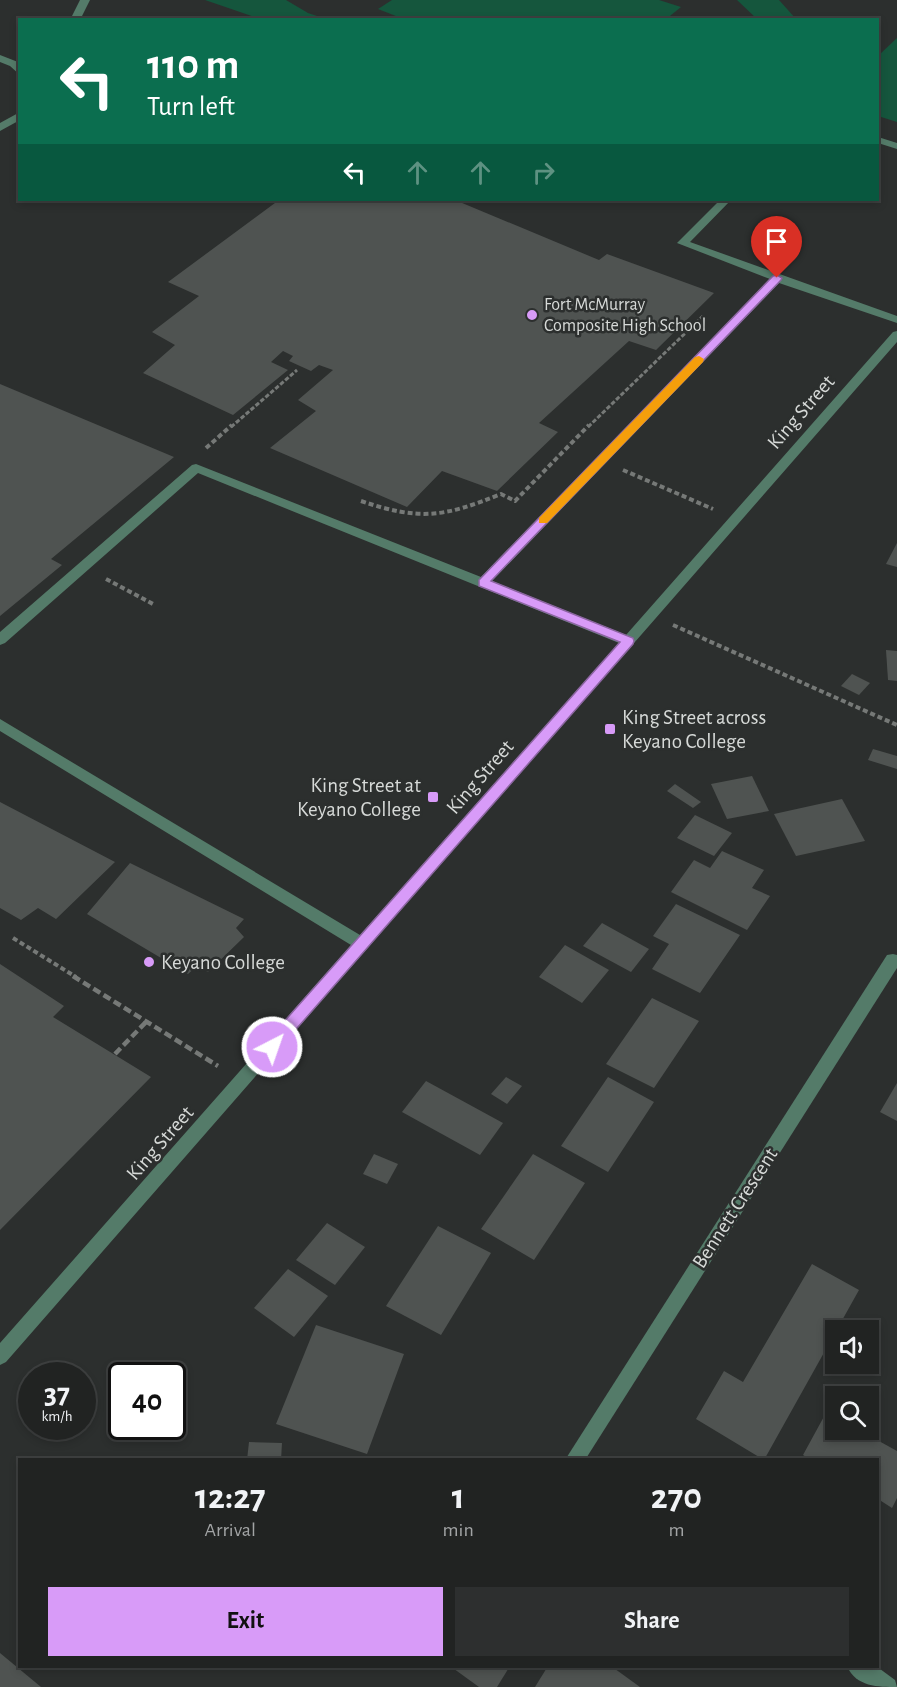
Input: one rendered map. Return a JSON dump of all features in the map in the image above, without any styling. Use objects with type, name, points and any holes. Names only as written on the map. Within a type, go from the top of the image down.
[{"type":"street","points":[[76,18],[85,0]]},
{"type":"street","points":[[0,58],[18,66]]},
{"type":"street","points":[[0,128],[18,116]]},
{"type":"street","points":[[879,140],[897,146]]},
{"type":"street","points":[[725,201],[683,243],[897,320]]},
{"type":"street","points":[[483,583],[777,278]]},
{"type":"street","name":"King Street","points":[[0,1356],[897,335]]},
{"type":"street","points":[[0,640],[196,468],[628,641]]},
{"type":"street","points":[[0,724],[362,944]]},
{"type":"street","name":"Bennett Crescent","points":[[575,1458],[893,960],[897,962]]},
{"type":"street","points":[[860,1668],[888,1687]]},
{"type":"path","points":[[361,501],[390,512],[423,518],[465,508],[501,494],[515,501],[567,447],[704,316]]},
{"type":"path","points":[[196,468],[189,463],[297,370]]},
{"type":"path","points":[[567,447],[736,518]]},
{"type":"path","points":[[651,615],[897,725]]},
{"type":"path","points":[[13,938],[242,1081]]},
{"type":"path","points":[[115,1054],[146,1022]]},
{"type":"green space","points":[[205,0],[286,0],[308,13],[323,18],[257,18]]},
{"type":"green space","points":[[392,0],[659,0],[681,7],[667,18],[401,18],[378,9]]},
{"type":"green space","points":[[737,0],[779,0],[795,18],[756,18]]},
{"type":"green space","points":[[897,38],[897,122],[879,116],[879,55]]},
{"type":"building","points":[[278,201],[457,201],[599,260],[607,254],[714,293],[656,350],[629,341],[539,423],[558,432],[497,491],[442,471],[407,507],[270,448],[316,411],[298,400],[333,370],[319,365],[311,371],[289,361],[293,356],[283,351],[271,362],[288,370],[233,415],[143,373],[175,345],[152,332],[199,296],[168,282]]},
{"type":"building","points":[[0,384],[174,457],[51,559],[62,565],[0,616]]},
{"type":"building","points":[[897,543],[897,567],[886,564]]},
{"type":"building","points":[[886,650],[897,651],[897,681],[888,680]]},
{"type":"building","points":[[852,674],[870,683],[859,695],[841,686]]},
{"type":"building","points":[[873,749],[897,756],[897,769],[868,760]]},
{"type":"building","points":[[752,776],[769,811],[727,819],[711,784]]},
{"type":"building","points":[[675,784],[701,802],[693,808],[667,791]]},
{"type":"building","points":[[842,799],[865,841],[796,856],[774,814]]},
{"type":"building","points":[[0,802],[115,862],[56,919],[38,908],[21,920],[0,908]]},
{"type":"building","points":[[695,815],[732,833],[714,856],[677,838]]},
{"type":"building","points":[[722,851],[764,870],[752,888],[770,896],[747,930],[671,892],[694,860],[710,868]]},
{"type":"building","points":[[130,863],[244,919],[236,928],[244,937],[208,972],[197,966],[188,974],[87,914]]},
{"type":"building","points":[[676,904],[740,935],[700,993],[652,969],[669,944],[653,936]]},
{"type":"building","points":[[602,923],[649,949],[631,972],[583,946]]},
{"type":"building","points":[[565,945],[609,970],[582,1003],[539,977]]},
{"type":"building","points":[[0,964],[64,1006],[53,1017],[151,1077],[0,1230]]},
{"type":"building","points":[[652,998],[699,1021],[654,1088],[606,1064]]},
{"type":"building","points":[[506,1077],[522,1086],[507,1104],[491,1094]]},
{"type":"building","points":[[608,1077],[654,1102],[608,1172],[561,1146]]},
{"type":"building","points":[[426,1081],[503,1123],[480,1155],[402,1112]]},
{"type":"building","points":[[897,1083],[897,1121],[880,1112]]},
{"type":"building","points":[[374,1154],[398,1164],[387,1184],[363,1174]]},
{"type":"building","points":[[533,1154],[585,1183],[534,1260],[481,1229]]},
{"type":"building","points":[[327,1223],[365,1247],[335,1285],[296,1260]]},
{"type":"building","points":[[438,1226],[491,1253],[441,1335],[386,1306]]},
{"type":"building","points":[[812,1264],[859,1290],[842,1320],[825,1320],[825,1351],[765,1458],[761,1458],[696,1419],[724,1371],[743,1382]]},
{"type":"building","points":[[288,1269],[328,1296],[294,1337],[254,1308]]},
{"type":"building","points":[[316,1325],[404,1354],[367,1454],[276,1424]]},
{"type":"building","points":[[825,1415],[825,1440],[877,1440],[897,1451],[897,1498],[892,1508],[879,1500],[879,1458],[808,1458],[803,1455]]},
{"type":"building","points":[[249,1442],[282,1443],[281,1458],[247,1458]]},
{"type":"building","points":[[0,1653],[41,1687],[0,1687]]},
{"type":"building","points":[[453,1668],[509,1668],[497,1687],[479,1687]]},
{"type":"building","points":[[547,1668],[614,1668],[640,1687],[535,1687]]},
{"type":"slow traffic","points":[[543,520],[699,359]]},
{"type":"place","name":"Fort McMurray Composite High School","points":[[532,315]]},
{"type":"place","name":"King Street across Keyano College","points":[[610,729]]},
{"type":"place","name":"King Street at Keyano College","points":[[433,797]]},
{"type":"place","name":"Keyano College","points":[[149,962]]},
{"type":"route","points":[[272,1047],[628,641],[483,583],[777,278]]}]
